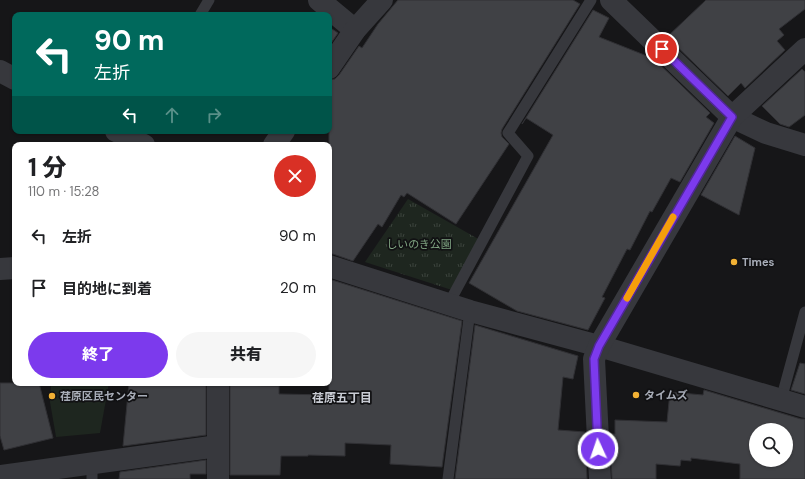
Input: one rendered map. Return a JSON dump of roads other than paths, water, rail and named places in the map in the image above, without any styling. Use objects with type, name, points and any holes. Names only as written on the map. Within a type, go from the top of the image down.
[{"type":"street","points":[[319,0],[355,30]]},
{"type":"street","points":[[332,64],[355,30],[382,0]]},
{"type":"street","points":[[611,0],[732,117],[766,133],[805,145]]},
{"type":"street","points":[[600,479],[594,359],[599,346],[732,117],[805,49]]},
{"type":"street","points":[[0,71],[12,77]]},
{"type":"street","points":[[125,134],[139,142]]},
{"type":"street","points":[[332,267],[448,305],[599,346],[805,407]]},
{"type":"street","points":[[0,269],[12,268]]},
{"type":"street","points":[[218,386],[218,479]]},
{"type":"street","points":[[0,476],[92,471],[218,446]]},
{"type":"lane","points":[[202,12],[209,0]]},
{"type":"lane","points":[[448,305],[528,156],[508,133],[591,0]]},
{"type":"lane","points":[[448,479],[470,311]]},
{"type":"lane","points":[[781,400],[805,312]]},
{"type":"place","name":"Times","points":[[734,262]]},
{"type":"place","name":"タイムズ","points":[[636,395]]},
{"type":"place","name":"荏原区民センター","points":[[52,396]]},
{"type":"district","name":"荏原五丁目","points":[[342,398]]},
{"type":"park label","name":"しいのき公園","points":[[419,244]]}]
